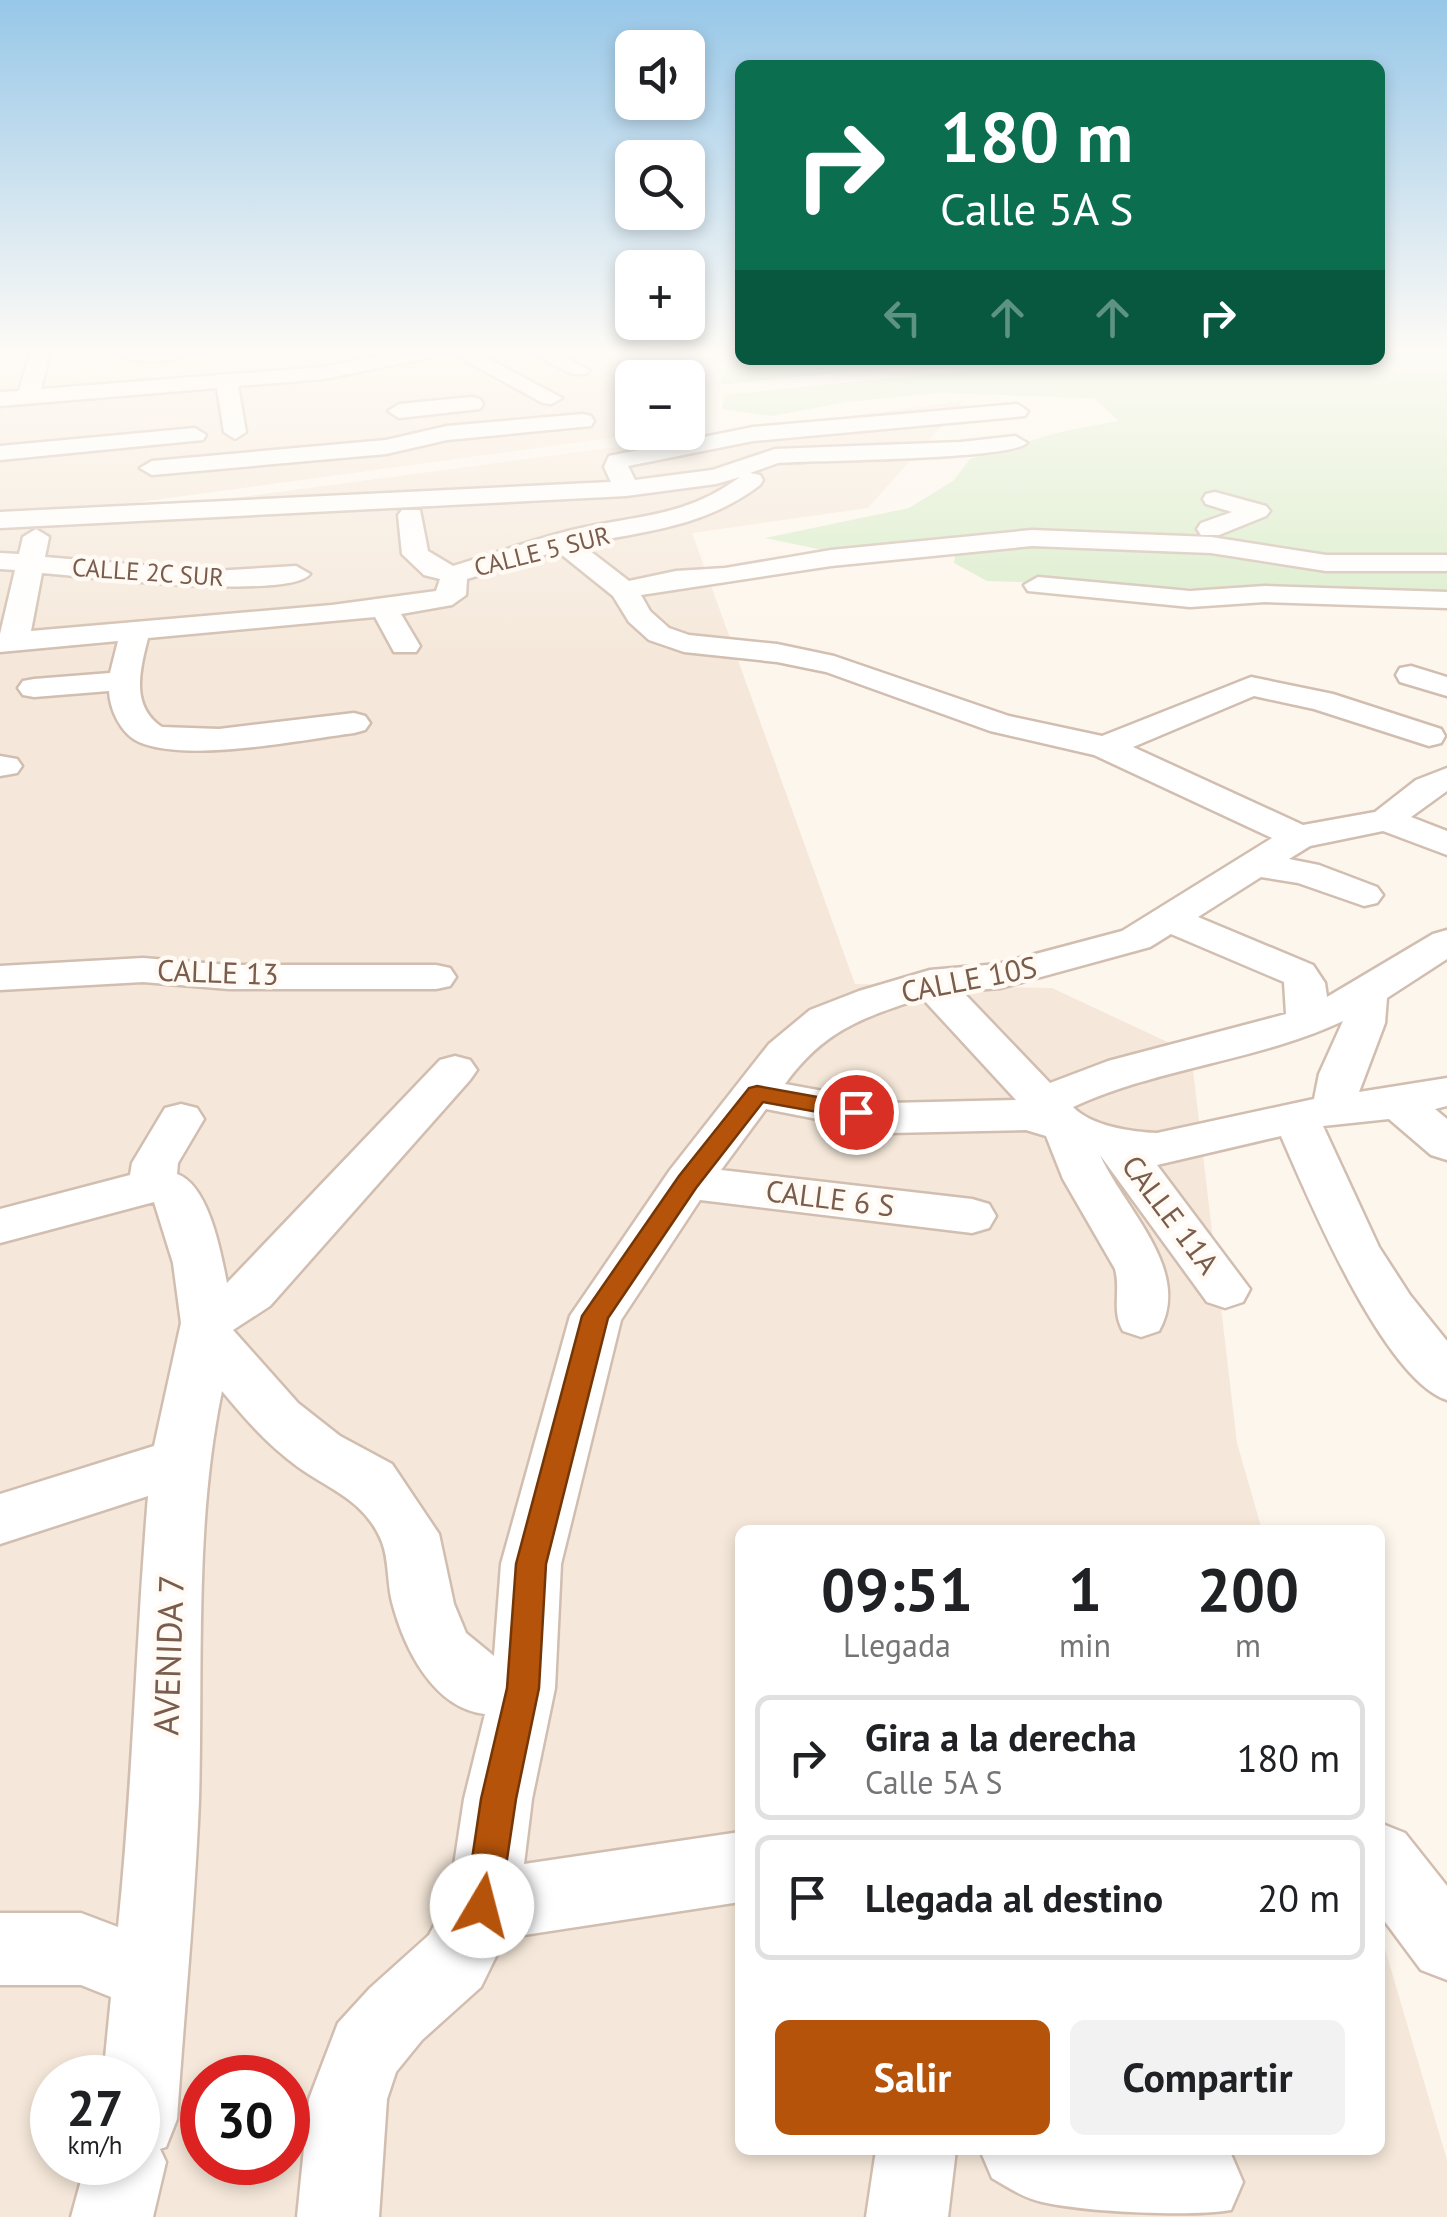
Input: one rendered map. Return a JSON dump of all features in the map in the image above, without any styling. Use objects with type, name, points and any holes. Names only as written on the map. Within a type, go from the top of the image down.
[{"type":"street","points":[[7,642],[31,565],[34,539],[58,498],[61,453]]},
{"type":"street","points":[[141,514],[152,468],[149,453]]},
{"type":"street","points":[[152,468],[314,453]]},
{"type":"street","points":[[626,489],[615,463],[656,453]]},
{"type":"street","points":[[739,453],[750,464]]},
{"type":"street","points":[[0,517],[58,498],[141,514],[626,489],[716,477],[750,464],[799,453]]},
{"type":"street","name":"CALLE 5 SUR","points":[[7,642],[135,629],[284,621],[448,597],[454,575],[561,541],[654,526],[700,512],[751,480],[754,472],[750,464]]},
{"type":"street","points":[[1219,488],[1257,510],[1211,537],[1194,518],[1219,488]]},
{"type":"street","points":[[472,496],[481,527]]},
{"type":"street","points":[[184,575],[214,511]]},
{"type":"street","points":[[411,515],[415,554],[434,569],[454,575]]},
{"type":"street","points":[[624,591],[676,579],[725,576],[830,558],[1032,538],[1211,537],[1326,562],[1447,563]]},
{"type":"street","points":[[561,541],[624,591],[639,616],[659,634],[684,643],[834,664],[929,702],[1105,748],[1299,837]]},
{"type":"street","name":"CALLE 2C SUR","points":[[0,562],[214,579],[296,574]]},
{"type":"street","points":[[1038,586],[1190,599],[1283,594],[1447,600]]},
{"type":"street","points":[[384,608],[404,646]]},
{"type":"street","points":[[135,629],[124,681],[127,710],[146,733],[162,738],[256,735],[354,723]]},
{"type":"street","points":[[1411,674],[1447,687]]},
{"type":"street","points":[[34,688],[124,681]]},
{"type":"street","points":[[1105,748],[1251,686],[1322,701],[1428,736]]},
{"type":"street","name":"CALLE 10S","points":[[338,2217],[348,2099],[365,2050],[396,2014],[455,1960],[482,1906],[498,1799],[523,1688],[531,1564],[596,1316],[687,1182],[784,1054],[825,1019],[930,982],[1000,976],[1136,939],[1299,837],[1386,820],[1447,778]]},
{"type":"street","points":[[1386,820],[1447,844]]},
{"type":"street","points":[[1258,865],[1306,873],[1364,895]]},
{"type":"street","points":[[1170,918],[1299,974],[1305,983],[1308,1022]]},
{"type":"street","points":[[1045,1114],[1109,1078],[1308,1022],[1447,942]]},
{"type":"street","name":"CALLE 13","points":[[0,978],[143,970],[229,977],[436,977]]},
{"type":"street","points":[[930,982],[1045,1114],[1086,1178],[1140,1268],[1144,1281],[1141,1317]]},
{"type":"street","points":[[1315,1113],[1364,1028],[1369,1010],[1366,992]]},
{"type":"street","points":[[207,1327],[252,1293],[455,1070]]},
{"type":"street","points":[[757,1094],[889,1118],[1045,1114],[1114,1141],[1157,1149],[1315,1113],[1447,1092]]},
{"type":"street","points":[[1399,1102],[1447,1144]]},
{"type":"street","points":[[1315,1113],[1357,1252],[1392,1309],[1447,1379]]},
{"type":"street","points":[[152,1186],[155,1163],[181,1120]]},
{"type":"street","name":"CALLE 11A","points":[[1114,1141],[1225,1289]]},
{"type":"street","name":"CALLE 6 S","points":[[687,1182],[972,1216]]},
{"type":"street","points":[[0,1226],[152,1186],[167,1187],[176,1196],[194,1249],[207,1327],[278,1419],[320,1452],[372,1480],[410,1534],[423,1604],[444,1653],[478,1684],[523,1688]]},
{"type":"street","name":"AVENIDA 7","points":[[142,2055],[165,1800],[167,1650],[179,1462],[207,1327]]},
{"type":"street","points":[[0,1519],[179,1462]]},
{"type":"street","points":[[1385,1864],[1447,1944]]},
{"type":"street","points":[[482,1906],[735,1868]]},
{"type":"street","points":[[0,1949],[81,1949],[148,1975]]},
{"type":"street","points":[[907,2217],[915,2155]]},
{"type":"street","points":[[1028,2155],[1040,2162],[1203,2182]]},
{"type":"street","points":[[112,2217],[120,2185]]},
{"type":"shaded area","points":[[0,453],[497,453],[0,521]]},
{"type":"shaded area","points":[[569,453],[917,453],[868,508],[692,533],[855,984],[1052,988],[1191,1053],[1237,1443],[1261,1525],[735,1525],[735,2155],[1385,2155],[1385,1949],[1447,2160],[1447,2217],[0,2217],[0,529]]},
{"type":"green space","points":[[988,453],[1447,453],[1447,590],[1216,589],[987,581],[954,563],[958,537],[823,550],[765,538],[909,508],[953,481],[970,459]]},
{"type":"route","points":[[482,1906],[498,1799],[523,1688],[531,1564],[596,1316],[687,1182],[757,1094],[856,1112]]}]
